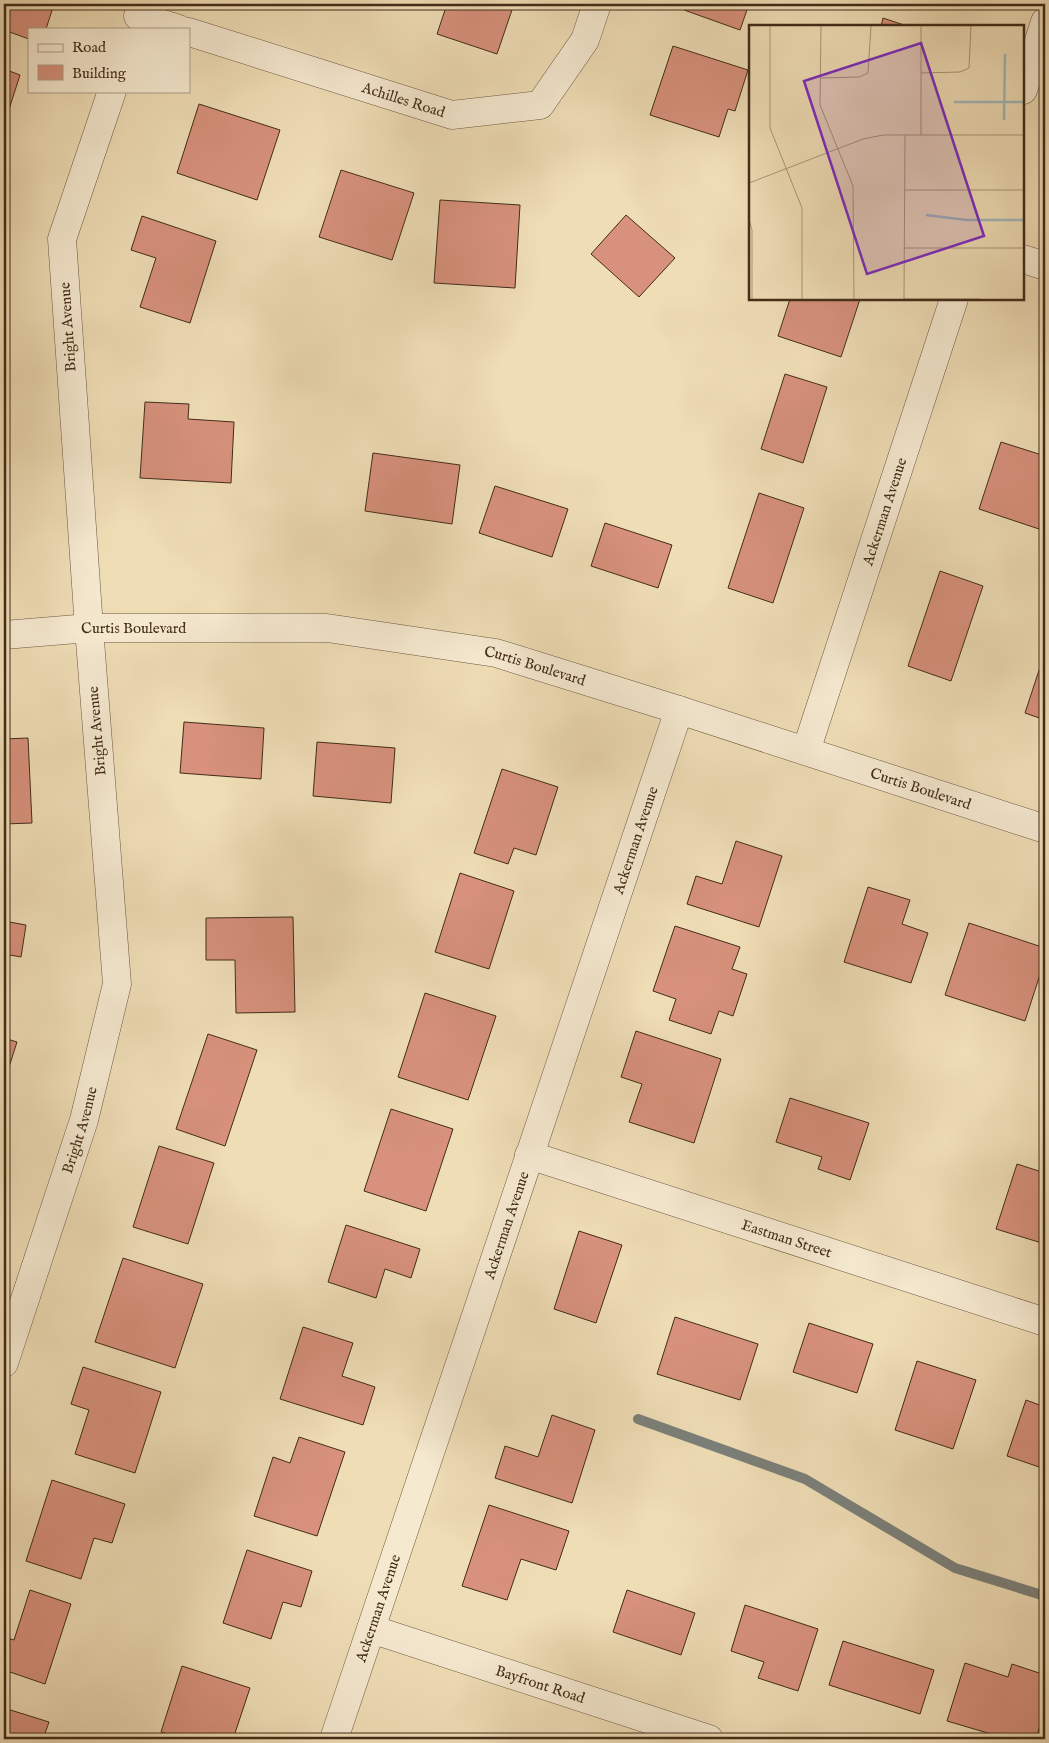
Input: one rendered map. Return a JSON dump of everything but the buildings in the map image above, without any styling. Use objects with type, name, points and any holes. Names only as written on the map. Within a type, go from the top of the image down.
[{"type":"street","name":"Achilles Road","points":[[190,32],[452,115],[540,105],[585,40],[597,4]]},
{"type":"street","points":[[138,16],[176,28]]},
{"type":"street","points":[[1024,87],[1045,22]]},
{"type":"street","name":"Bright Avenue","points":[[4,1363],[84,1120],[117,984],[89,628],[62,239],[112,92]]},
{"type":"street","points":[[1024,260],[1045,266]]},
{"type":"street","name":"Ackerman Avenue","points":[[806,751],[954,300]]},
{"type":"street","name":"Curtis Boulevard","points":[[4,635],[89,628],[327,628],[496,653],[679,710],[1045,829]]},
{"type":"street","name":"Ackerman Avenue","points":[[334,1739],[679,710]]},
{"type":"street","name":"Eastman Street","points":[[529,1155],[1045,1322]]},
{"type":"street","name":"Bayfront Road","points":[[371,1629],[709,1739]]},
{"type":"waterway","points":[[638,1419],[805,1479],[955,1568],[1045,1596]]}]
